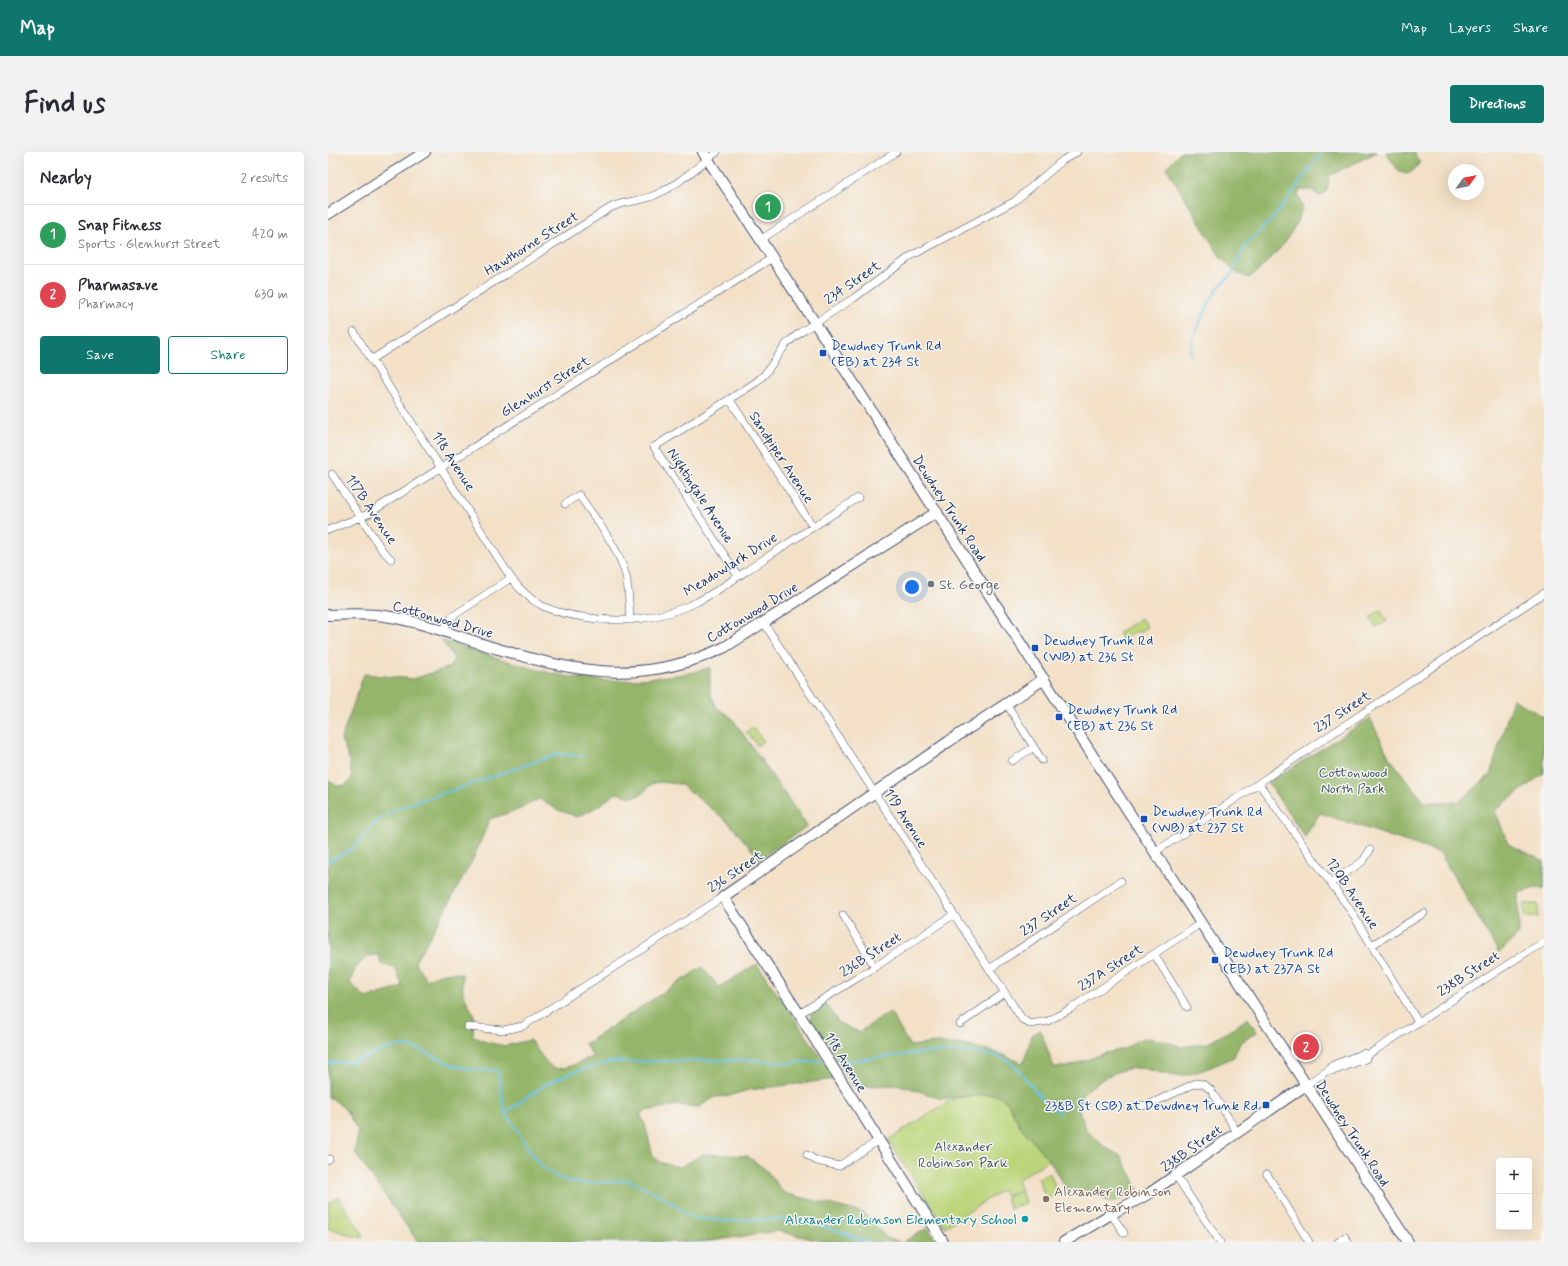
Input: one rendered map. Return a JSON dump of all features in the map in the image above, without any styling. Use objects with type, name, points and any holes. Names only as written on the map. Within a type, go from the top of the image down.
[{"type":"street","points":[[328,214],[425,152]]},
{"type":"street","name":"Hawthorne Street","points":[[371,360],[610,208],[622,203],[656,195],[695,170],[705,156],[717,152]]},
{"type":"street","points":[[760,240],[896,152]]},
{"type":"street","name":"234 Street","points":[[654,447],[730,400],[760,379],[787,343],[801,332],[854,298],[917,252],[1015,201],[1063,160],[1077,152]]},
{"type":"street","name":"Dewdney Trunk Road","points":[[705,156],[815,323],[1408,1242]]},
{"type":"street","name":"Glenhurst Street","points":[[328,530],[360,517],[441,468],[772,258]]},
{"type":"street","name":"118 Avenue","points":[[354,332],[511,578],[524,594],[534,602]]},
{"type":"street","name":"Sandpiper Avenue","points":[[730,400],[812,527]]},
{"type":"street","name":"Nightingale Avenue","points":[[654,447],[738,576]]},
{"type":"street","name":"117B Avenue","points":[[332,474],[382,550],[391,559]]},
{"type":"street","points":[[565,504],[580,495],[617,553],[623,567],[627,583],[630,620]]},
{"type":"street","name":"Meadowlark Drive","points":[[534,602],[555,612],[602,620],[630,620],[656,616],[680,609],[699,601],[858,498]]},
{"type":"street","name":"Cottonwood Drive","points":[[328,615],[370,614],[386,616],[442,631],[550,664],[594,671],[630,672],[679,664],[704,657],[726,647],[936,512]]},
{"type":"street","points":[[442,631],[451,618],[458,612],[511,578]]},
{"type":"street","name":"237 Street","points":[[1155,852],[1259,784],[1315,744],[1544,593]]},
{"type":"street","name":"119 Avenue","points":[[764,623],[1004,993],[1022,1019],[1030,1024]]},
{"type":"street","name":"236 Street","points":[[468,1027],[504,1030],[523,1026],[723,897],[1006,703],[1044,679]]},
{"type":"street","points":[[1006,703],[1042,760]]},
{"type":"street","points":[[1012,761],[1034,747]]},
{"type":"street","name":"120B Avenue","points":[[1259,784],[1349,908],[1418,1022]]},
{"type":"street","points":[[1331,883],[1363,861],[1370,850]]},
{"type":"street","name":"237 Street","points":[[989,969],[1121,880]]},
{"type":"street","name":"118 Avenue","points":[[723,897],[800,1014],[943,1242]]},
{"type":"street","points":[[1372,946],[1424,913]]},
{"type":"street","points":[[843,915],[875,967]]},
{"type":"street","name":"236B Street","points":[[800,1014],[875,967],[953,915]]},
{"type":"street","name":"237A Street","points":[[1030,1024],[1048,1021],[1070,1009],[1201,923]]},
{"type":"street","name":"238B Street","points":[[1064,1242],[1111,1214],[1150,1194],[1237,1132],[1330,1069],[1331,1066],[1364,1053],[1367,1055],[1530,950],[1544,943]]},
{"type":"street","points":[[1154,954],[1187,1006]]},
{"type":"street","points":[[960,1024],[1004,993]]},
{"type":"street","points":[[1137,1106],[1148,1104],[1196,1083],[1203,1084],[1211,1090],[1237,1132]]},
{"type":"street","points":[[807,1155],[817,1161],[839,1166],[879,1140]]},
{"type":"street","points":[[1267,1174],[1309,1242]]},
{"type":"street","points":[[1176,1176],[1220,1242]]},
{"type":"street","points":[[1111,1214],[1124,1233]]},
{"type":"street","points":[[1338,1242],[1347,1240]]},
{"type":"green space","points":[[1181,152],[1377,152],[1329,176],[1327,191],[1320,196],[1311,190],[1301,190],[1298,193],[1298,196],[1302,208],[1294,228],[1277,252],[1249,278],[1236,273],[1221,258],[1166,167]]},
{"type":"green space","points":[[1386,152],[1415,152],[1416,157],[1420,162],[1409,173],[1405,174],[1397,168]]},
{"type":"green space","points":[[1380,610],[1387,621],[1376,627],[1370,617]]},
{"type":"green space","points":[[1141,618],[1147,627],[1138,633],[1136,631],[1122,640],[1118,633]]},
{"type":"green space","points":[[441,640],[558,675],[606,681],[685,674],[710,667],[710,693],[717,708],[732,718],[807,826],[760,859],[728,822],[680,784],[659,782],[652,784],[641,795],[632,797],[616,793],[597,807],[577,817],[556,809],[539,799],[520,809],[490,819],[474,857],[415,962],[427,980],[444,973],[462,974],[463,994],[474,1015],[473,1036],[486,1042],[505,1046],[530,1040],[552,1067],[561,1068],[593,1056],[585,1044],[702,967],[719,987],[757,964],[836,1079],[748,1090],[729,1096],[715,1097],[699,1107],[677,1105],[646,1111],[640,1114],[645,1125],[653,1155],[661,1163],[680,1167],[704,1154],[747,1156],[765,1169],[784,1193],[864,1213],[887,1238],[901,1242],[825,1242],[778,1231],[703,1242],[418,1242],[355,1153],[358,1131],[345,1109],[331,1098],[328,1098],[328,780],[337,786],[346,785],[352,778],[349,759],[341,739],[364,674],[413,679],[450,667],[454,658]],"holes":[[[379,955],[381,964],[395,968],[403,987],[366,998],[350,983],[355,969],[368,956]]]},
{"type":"green space","name":"Cottonwood North Park","points":[[1513,699],[1544,717],[1544,773],[1495,810],[1508,844],[1544,861],[1544,889],[1539,887],[1518,893],[1519,934],[1499,953],[1440,853],[1320,813],[1305,837],[1268,783],[1370,718],[1389,757],[1424,802],[1459,802],[1490,775]]},
{"type":"green space","points":[[752,727],[764,741],[757,746],[746,732]]},
{"type":"green space","points":[[1524,904],[1538,904],[1538,917],[1524,918]]},
{"type":"green space","points":[[826,1004],[839,1023],[859,1032],[890,1012],[910,1046],[941,1043],[962,1045],[1004,1055],[1023,1064],[1032,1035],[1040,1030],[1054,1067],[1068,1067],[1105,1053],[1124,1049],[1138,1040],[1148,1038],[1165,1041],[1181,1047],[1208,1043],[1248,1018],[1257,1032],[1239,1044],[1234,1057],[1206,1069],[1177,1076],[1142,1068],[1122,1070],[1108,1076],[1083,1093],[1079,1111],[1087,1131],[1106,1148],[1121,1156],[1139,1190],[1111,1203],[1096,1195],[1078,1194],[1065,1188],[1051,1163],[1020,1126],[1009,1105],[999,1095],[988,1094],[942,1099],[904,1086],[889,1085],[854,1087],[811,1021],[811,1014]]},
{"type":"green space","name":"Alexander Robinson Park","points":[[988,1094],[999,1095],[1009,1105],[1020,1126],[1049,1160],[1017,1180],[1021,1190],[1005,1196],[1002,1190],[945,1227],[888,1140],[954,1098]]},
{"type":"green space","points":[[1050,1173],[1058,1194],[1046,1199],[1038,1178]]},
{"type":"green space","points":[[1021,1191],[1026,1203],[1010,1209],[1006,1197]]},
{"type":"green space","points":[[338,1197],[363,1234],[362,1238],[328,1228],[328,1204]]},
{"type":"green space","points":[[928,1228],[937,1242],[903,1242]]},
{"type":"waterway","points":[[1191,356],[1190,352],[1194,336],[1209,303],[1218,288],[1231,275],[1246,244],[1275,216],[1322,152]]},
{"type":"waterway","points":[[328,861],[351,850],[377,821],[397,809],[558,754],[583,756]]},
{"type":"waterway","points":[[328,1063],[354,1061],[388,1048],[407,1046],[459,1067],[498,1071],[505,1113],[518,1131],[530,1152],[544,1169],[561,1179],[577,1183],[629,1180],[662,1196],[692,1218],[726,1221],[777,1219],[809,1222],[867,1242]]},
{"type":"waterway","points":[[835,1061],[930,1052],[965,1052],[1000,1056],[1015,1066],[1042,1099],[1061,1114]]},
{"type":"waterway","points":[[505,1113],[535,1091],[555,1080],[583,1069],[612,1062],[753,1060],[788,1063],[822,1061]]},
{"type":"place","name":"Snap Fitness","points":[[768,207]]},
{"type":"place","name":"Dewdney Trunk Rd (EB) at 234 St","points":[[823,353]]},
{"type":"place","name":"St. George","points":[[931,584]]},
{"type":"place","name":"Dewdney Trunk Rd (WB) at 236 St","points":[[1035,648]]},
{"type":"place","name":"Dewdney Trunk Rd (EB) at 236 St","points":[[1059,717]]},
{"type":"place","name":"Dewdney Trunk Rd (WB) at 237 St","points":[[1144,819]]},
{"type":"place","name":"Dewdney Trunk Rd (EB) at 237A St","points":[[1215,960]]},
{"type":"place","name":"Pharmasave","points":[[1306,1047]]},
{"type":"place","name":"238B St (SB) at Dewdney Trunk Rd","points":[[1266,1105]]},
{"type":"place","name":"Alexander Robinson Elementary","points":[[1046,1199]]},
{"type":"place","name":"Alexander Robinson Elementary School","points":[[1025,1219]]}]
